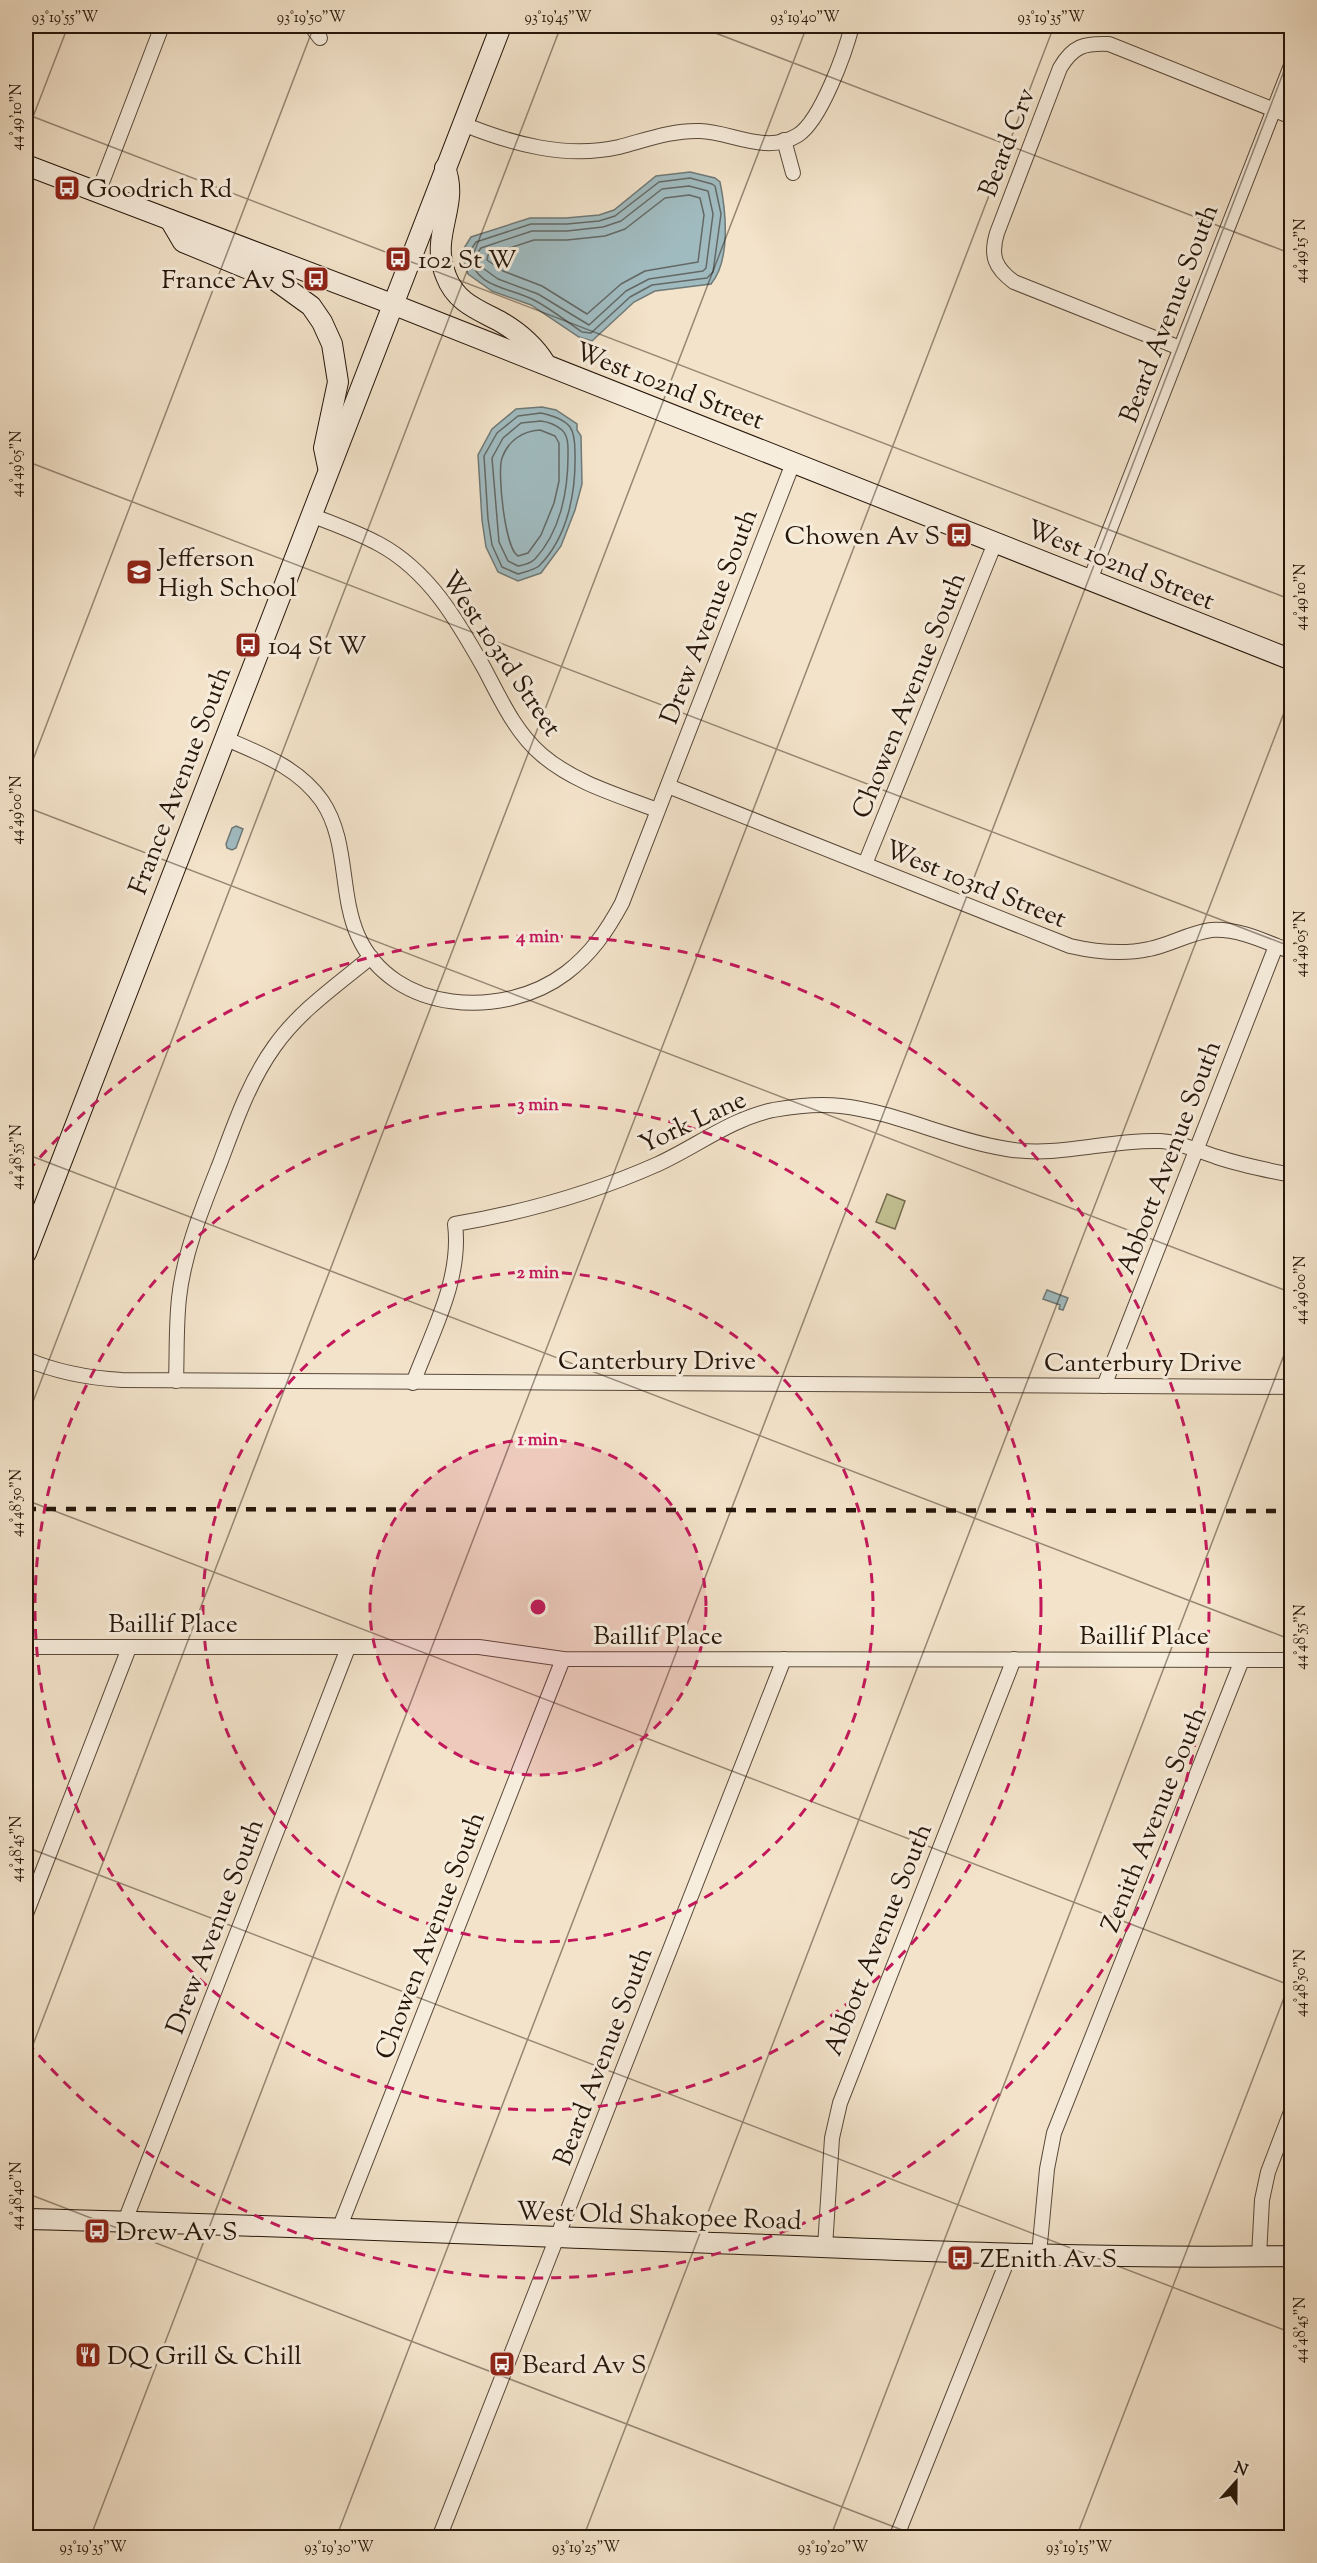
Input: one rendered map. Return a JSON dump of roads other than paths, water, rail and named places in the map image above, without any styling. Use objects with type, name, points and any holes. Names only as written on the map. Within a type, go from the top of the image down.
[{"type":"main road","name":"France Avenue South","points":[[26,1253],[501,26]]},
{"type":"main road","name":"West 102nd Street","points":[[26,165],[392,304],[1292,660]]},
{"type":"main road","points":[[445,168],[451,187],[440,238],[440,260],[446,278],[461,300],[519,334],[540,356],[546,366]]},
{"type":"main road","points":[[170,220],[183,242],[275,280],[295,292],[311,306],[322,322],[332,344],[338,382],[324,448],[329,469]]},
{"type":"main road","name":"West Old Shakopee Road","points":[[26,2219],[1010,2254],[1292,2256]]},
{"type":"street","points":[[98,193],[162,26]]},
{"type":"street","points":[[311,26],[320,38]]},
{"type":"street","points":[[463,124],[524,145],[554,150],[585,151],[616,147],[672,133],[699,131],[724,134],[765,144],[784,140],[797,135],[819,111],[852,26]]},
{"type":"street","name":"Beard Crv","points":[[1180,348],[1014,282],[1003,274],[995,261],[993,247],[997,233],[1060,68],[1068,55],[1079,46],[1094,43],[1108,44],[1292,117]]},
{"type":"street","name":"Beard Avenue South","points":[[1090,580],[1292,63]]},
{"type":"street","points":[[784,140],[793,173]]},
{"type":"street","name":"Drew Avenue South","points":[[657,810],[793,463]]},
{"type":"street","name":"West 103rd Street","points":[[311,515],[380,545],[406,562],[429,584],[448,607],[465,634],[520,731],[541,754],[565,772],[657,810]]},
{"type":"street","name":"Chowen Avenue South","points":[[865,864],[996,543]]},
{"type":"street","points":[[224,738],[286,766],[322,801],[334,824],[350,911],[358,936],[371,957],[391,978],[413,991],[447,1002],[478,1003],[509,1000],[537,990],[564,974],[584,958],[607,930],[622,903],[657,810]]},
{"type":"street","name":"West 103rd Street","points":[[668,786],[1070,946],[1096,952],[1123,953],[1149,949],[1192,934],[1213,930],[1233,931],[1292,952]]},
{"type":"street","name":"Abbott Avenue South","points":[[1104,1386],[1276,946]]},
{"type":"street","points":[[176,1381],[179,1297],[189,1251],[244,1100],[269,1054],[294,1022],[371,957]]},
{"type":"street","name":"York Lane","points":[[413,1383],[450,1286],[458,1245],[455,1224],[565,1200],[614,1183],[662,1162],[738,1121],[771,1111],[804,1106],[839,1106],[872,1111],[956,1139],[1009,1150],[1062,1151],[1113,1144],[1162,1141],[1197,1148],[1253,1167],[1292,1175]]},
{"type":"street","name":"Canterbury Drive","points":[[26,1359],[64,1372],[92,1378],[176,1381],[1292,1387]]},
{"type":"street","name":"Baillif Place","points":[[26,1647],[479,1647],[563,1659],[1292,1660]]},
{"type":"street","points":[[26,1914],[129,1647]]},
{"type":"street","name":"Drew Avenue South","points":[[125,2222],[348,1648]]},
{"type":"street","name":"Chowen Avenue South","points":[[339,2229],[563,1659]]},
{"type":"street","name":"Beard Avenue South","points":[[439,2538],[784,1659]]},
{"type":"street","name":"Abbott Avenue South","points":[[825,2247],[832,2138],[840,2103],[1014,1659]]},
{"type":"street","name":"Zenith Avenue South","points":[[1039,2254],[1047,2169],[1054,2133],[1242,1660]]},
{"type":"street","points":[[1259,2256],[1262,2200],[1277,2145],[1292,2109]]},
{"type":"street","points":[[896,2538],[1010,2254]]},
{"type":"water","points":[[690,172],[715,178],[720,182],[725,235],[722,262],[717,274],[711,284],[655,291],[634,302],[592,341],[579,337],[531,305],[492,291],[468,274],[461,253],[471,237],[530,218],[599,215],[614,210],[656,176]]},
{"type":"water","points":[[542,407],[556,410],[577,424],[577,430],[581,436],[582,484],[561,546],[541,573],[518,581],[498,572],[486,547],[478,455],[492,429],[516,409]]},
{"type":"water","points":[[236,826],[243,829],[236,848],[232,850],[227,848],[226,844],[232,828]]},
{"type":"water","points":[[1047,1290],[1068,1298],[1063,1310],[1059,1309],[1060,1305],[1043,1299]]},
{"type":"railway","points":[[26,1509],[1292,1511]]},
{"type":"place","name":"Goodrich Rd","points":[[67,188]]},
{"type":"place","name":"102 St W","points":[[398,259]]},
{"type":"place","name":"France Av S","points":[[316,279]]},
{"type":"place","name":"Chowen Av S","points":[[959,535]]},
{"type":"place","name":"Jefferson High School","points":[[139,572]]},
{"type":"place","name":"104 St W","points":[[248,645]]},
{"type":"place","name":"Drew Av S","points":[[97,2231]]},
{"type":"place","name":"ZEnith Av S","points":[[960,2258]]},
{"type":"place","name":"DQ Grill & Chill","points":[[88,2355]]},
{"type":"place","name":"Beard Av S","points":[[502,2364]]}]
